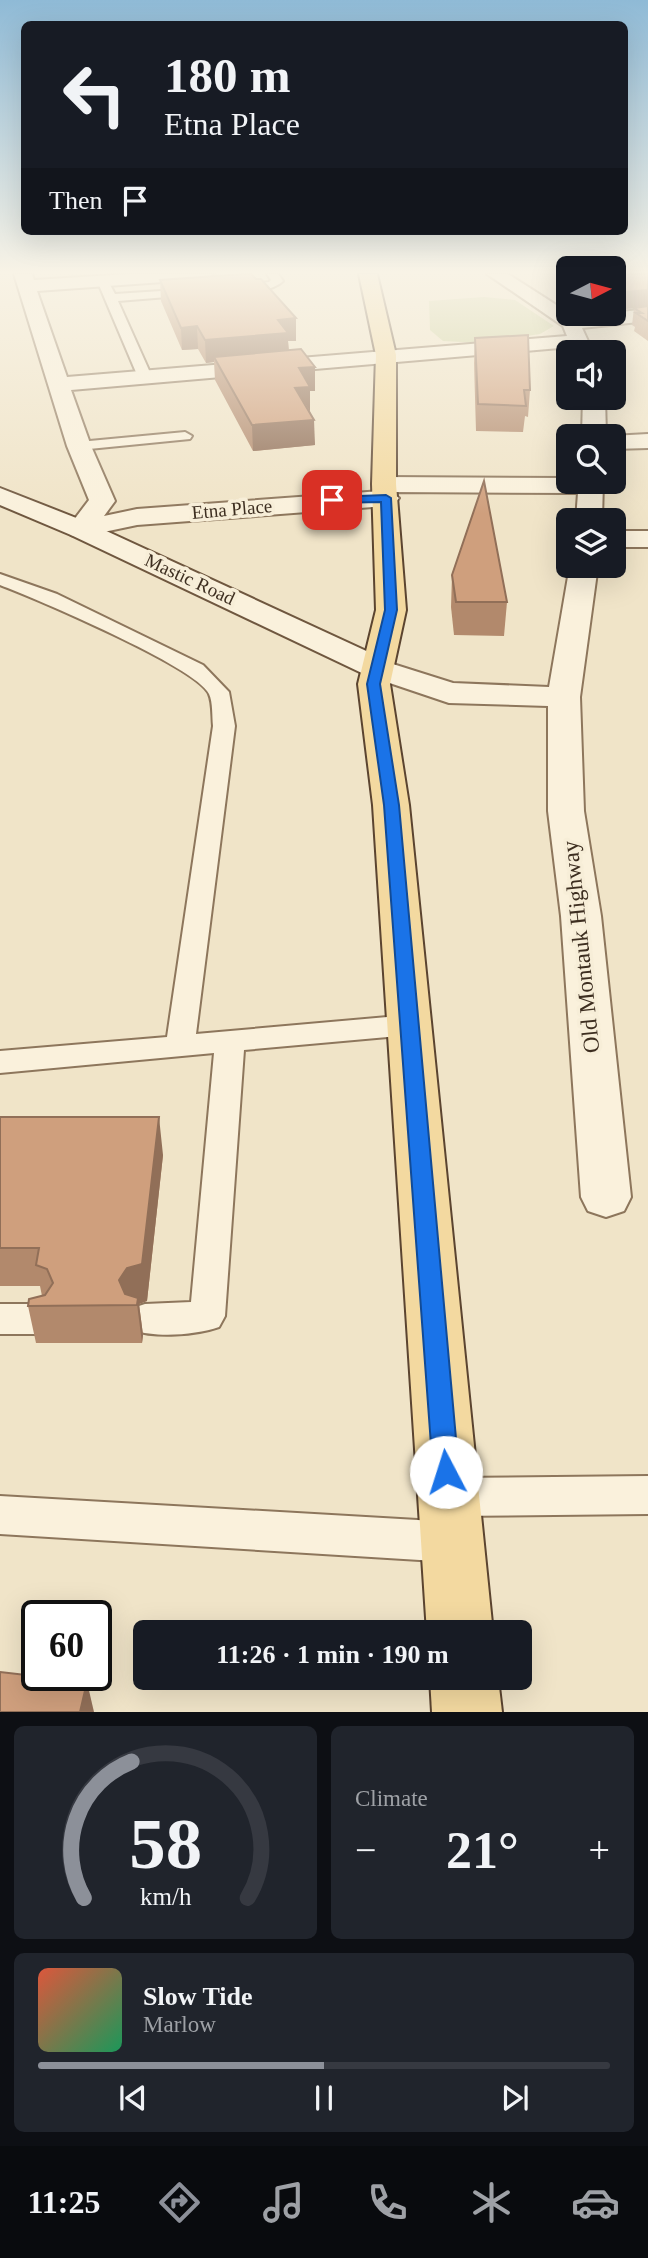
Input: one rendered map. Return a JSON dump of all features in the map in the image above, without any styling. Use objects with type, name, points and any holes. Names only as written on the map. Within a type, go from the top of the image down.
[{"type":"main road","points":[[386,355],[385,491],[391,610],[374,684],[391,805],[459,1620]]},
{"type":"main road","points":[[465,1690],[467,1712]]},
{"type":"street","points":[[51,354],[79,446],[102,501],[80,528]]},
{"type":"street","points":[[61,384],[398,354]]},
{"type":"street","points":[[626,442],[648,441]]},
{"type":"street","name":"Etna Place","points":[[80,528],[137,517],[385,491],[556,485]]},
{"type":"street","name":"Mastic Road","points":[[0,496],[80,528],[377,667]]},
{"type":"street","points":[[626,539],[648,539]]},
{"type":"street","name":"Old Montauk Highway","points":[[582,578],[564,697],[566,811],[581,916],[606,1197]]},
{"type":"street","points":[[377,667],[449,693],[564,697]]},
{"type":"lane","points":[[135,354],[145,377]]},
{"type":"lane","points":[[79,446],[185,436]]},
{"type":"lane","points":[[0,579],[50,598],[196,669],[219,692],[224,726],[180,1044]]},
{"type":"lane","points":[[0,1062],[410,1024]]},
{"type":"lane","points":[[145,1319],[207,1316],[230,1040]]},
{"type":"lane","points":[[0,1319],[40,1318]]},
{"type":"lane","points":[[0,1515],[451,1519],[648,1495]]},
{"type":"building","points":[[305,354],[315,367],[299,368],[310,387],[295,388],[314,420],[252,425],[214,357]]},
{"type":"building","points":[[476,354],[529,354],[530,390],[524,390],[526,406],[478,404]]},
{"type":"building","points":[[484,481],[507,602],[456,602],[452,575]]},
{"type":"building","points":[[0,1117],[159,1117],[142,1264],[127,1268],[119,1280],[125,1294],[138,1298],[137,1305],[28,1306],[29,1299],[45,1295],[53,1283],[47,1269],[36,1265],[39,1248],[0,1248]]},
{"type":"building","points":[[0,1672],[21,1674],[21,1691],[85,1691],[80,1712],[0,1712]]},
{"type":"route","points":[[332,500],[386,498],[391,610],[374,684],[391,805],[446,1472]]}]
